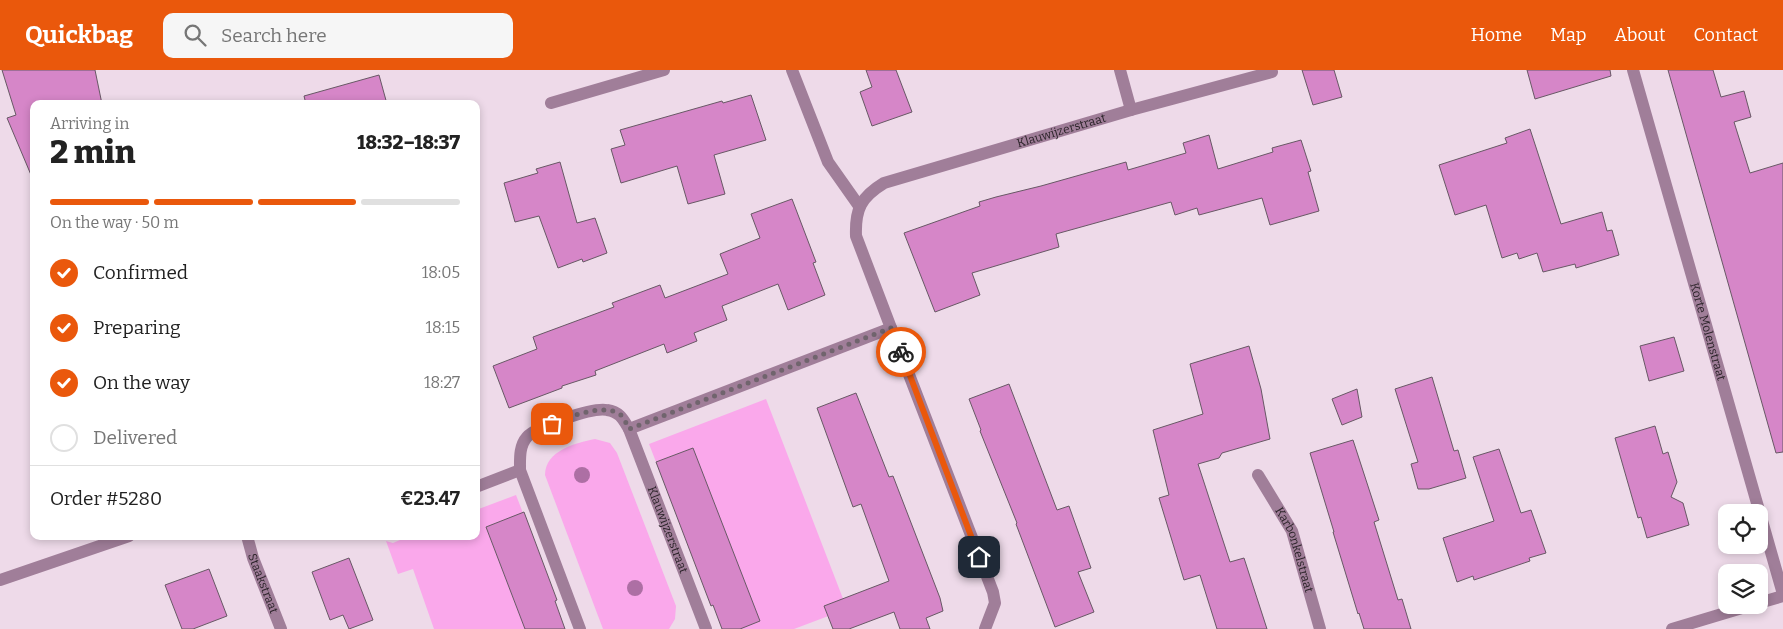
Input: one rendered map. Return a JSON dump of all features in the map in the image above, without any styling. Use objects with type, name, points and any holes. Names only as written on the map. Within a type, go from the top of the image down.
[{"type":"street","points":[[551,103],[664,70]]},
{"type":"street","points":[[792,70],[828,162],[859,206],[856,236],[992,592],[995,603],[985,629]]},
{"type":"street","points":[[1120,70],[1131,110]]},
{"type":"street","name":"Korte Molenstraat","points":[[1633,70],[1783,595]]},
{"type":"street","name":"Klauwijzerstraat","points":[[859,206],[871,191],[884,183],[1131,110],[1272,72]]},
{"type":"street","points":[[629,429],[891,328]]},
{"type":"street","name":"Klauwijzerstraat","points":[[580,629],[520,470],[521,450],[526,438],[537,429],[580,413],[606,409],[622,416],[629,429],[706,629]]},
{"type":"street","points":[[480,485],[520,470]]},
{"type":"street","name":"Karbonkelstraat","points":[[1258,475],[1292,531],[1320,629]]},
{"type":"street","points":[[0,580],[117,540]]},
{"type":"street","name":"Staakstraat","points":[[249,540],[253,558],[281,629]]},
{"type":"street","points":[[1768,600],[1783,595]]},
{"type":"street","points":[[1672,629],[1722,614]]},
{"type":"shaded area","points":[[766,399],[847,609],[794,629],[740,629],[760,621],[693,448],[656,462],[649,444]]},
{"type":"shaded area","points":[[595,439],[610,443],[617,453],[676,606],[675,619],[669,629],[603,629],[545,475],[546,467],[550,460],[562,449]]},
{"type":"shaded area","points":[[516,495],[523,513],[486,527],[525,629],[434,629],[413,569],[398,574],[386,541],[393,543],[400,540],[480,540],[480,508]]},
{"type":"building","points":[[2,70],[95,70],[101,100],[30,100],[30,173],[7,118],[16,115]]},
{"type":"building","points":[[866,70],[896,70],[912,112],[872,126],[860,92],[872,87]]},
{"type":"building","points":[[1302,70],[1334,70],[1342,97],[1313,105]]},
{"type":"building","points":[[1527,70],[1610,70],[1611,76],[1535,99]]},
{"type":"building","points":[[1668,70],[1713,70],[1721,97],[1744,91],[1751,117],[1734,122],[1750,173],[1783,163],[1783,452],[1776,453]]},
{"type":"building","points":[[379,75],[386,100],[305,100],[304,96]]},
{"type":"building","points":[[751,95],[766,140],[714,155],[725,194],[688,204],[677,166],[621,183],[611,149],[625,145],[620,130],[722,101],[723,103]]},
{"type":"building","points":[[1530,129],[1561,224],[1602,212],[1607,231],[1612,230],[1619,255],[1576,268],[1575,264],[1543,272],[1537,253],[1519,259],[1517,253],[1502,258],[1486,205],[1455,215],[1439,165],[1507,143],[1505,138]]},
{"type":"building","points":[[1209,135],[1218,169],[1273,152],[1272,148],[1301,140],[1311,171],[1308,172],[1319,211],[1270,225],[1262,198],[1199,215],[1197,208],[1175,215],[1171,202],[1056,234],[1059,247],[972,273],[980,295],[935,312],[904,233],[980,206],[979,202],[996,197],[1126,162],[1128,170],[1186,153],[1183,143]]},
{"type":"building","points":[[560,162],[577,223],[595,218],[607,253],[583,262],[582,259],[558,268],[539,216],[515,222],[504,183],[538,173],[536,169]]},
{"type":"building","points":[[792,199],[816,262],[813,263],[825,295],[788,310],[778,284],[722,306],[727,320],[694,333],[697,341],[667,353],[664,344],[595,371],[596,375],[562,386],[562,388],[509,408],[493,366],[537,349],[533,337],[614,307],[612,303],[660,285],[665,298],[728,274],[720,254],[760,238],[751,214]]},
{"type":"building","points":[[1674,337],[1684,371],[1649,381],[1640,346]]},
{"type":"building","points":[[1249,346],[1261,389],[1270,439],[1222,453],[1219,458],[1198,464],[1230,562],[1244,558],[1267,629],[1217,629],[1200,575],[1184,580],[1159,498],[1169,495],[1153,430],[1203,414],[1190,364]]},
{"type":"building","points":[[1432,377],[1454,451],[1458,450],[1466,478],[1429,489],[1418,489],[1411,464],[1418,462],[1395,389]]},
{"type":"building","points":[[1009,384],[1057,510],[1069,506],[1091,568],[1078,572],[1094,612],[1055,627],[969,399]]},
{"type":"building","points":[[1357,389],[1362,417],[1342,425],[1332,399]]},
{"type":"building","points":[[856,393],[889,477],[893,476],[940,598],[943,611],[926,618],[930,629],[900,629],[894,612],[849,629],[833,629],[824,606],[889,581],[861,504],[853,507],[817,408]]},
{"type":"building","points":[[1655,426],[1663,454],[1668,452],[1677,482],[1671,497],[1683,503],[1689,525],[1647,538],[1641,517],[1638,518],[1615,438]]},
{"type":"building","points":[[1353,440],[1379,520],[1374,522],[1398,600],[1402,599],[1411,629],[1364,629],[1358,614],[1310,453]]},
{"type":"building","points":[[693,448],[760,621],[740,629],[722,629],[713,605],[711,606],[656,462]]},
{"type":"building","points":[[1499,449],[1521,513],[1531,510],[1546,553],[1529,558],[1530,561],[1474,580],[1473,576],[1457,582],[1443,538],[1494,521],[1473,457]]},
{"type":"building","points":[[524,512],[557,600],[555,601],[565,629],[525,629],[486,527]]},
{"type":"building","points":[[349,558],[373,620],[349,629],[343,615],[330,620],[312,572]]},
{"type":"building","points":[[209,569],[227,616],[193,629],[182,629],[165,585]]},
{"type":"way so far","points":[[552,424],[580,413],[606,409],[622,416],[629,429],[891,328],[901,352]]},
{"type":"route","points":[[901,352],[979,557]]}]
